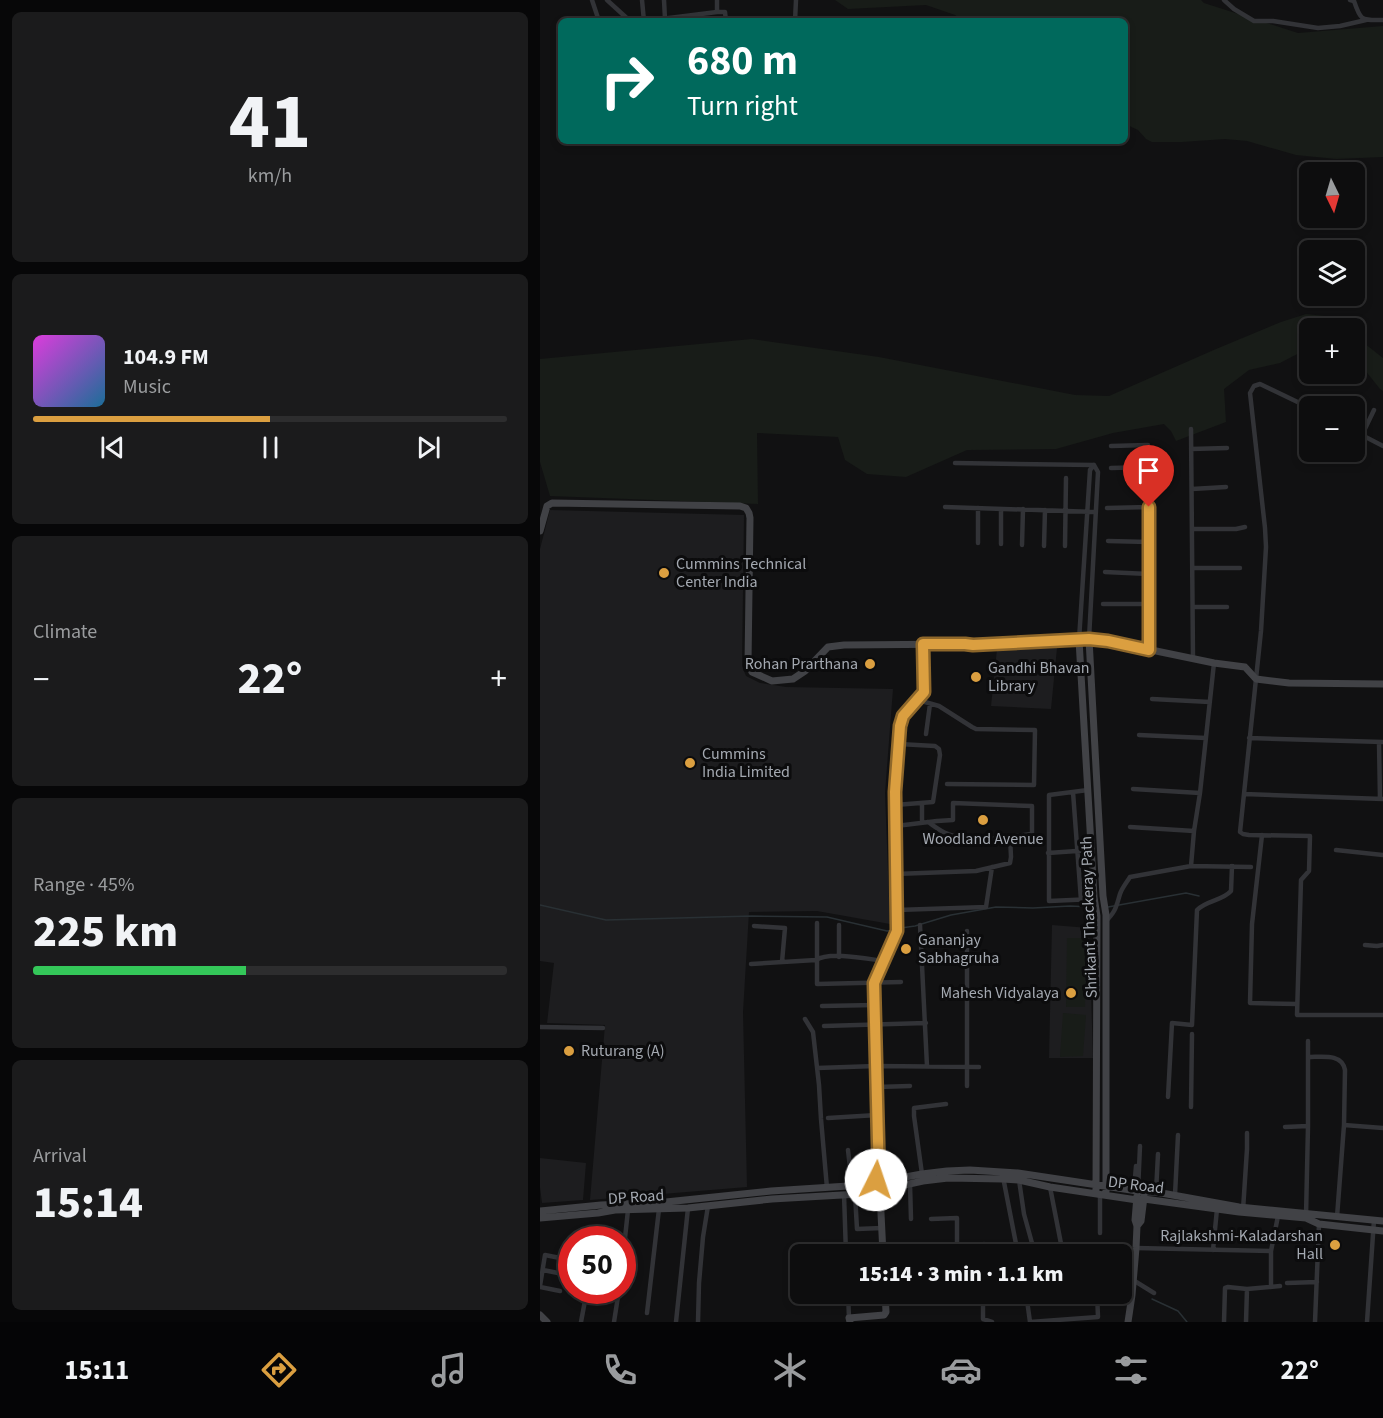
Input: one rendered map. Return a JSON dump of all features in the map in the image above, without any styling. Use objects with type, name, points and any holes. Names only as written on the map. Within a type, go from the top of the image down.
[{"type":"street","points":[[592,0],[597,18]]},
{"type":"street","points":[[608,0],[627,18]]},
{"type":"street","points":[[642,0],[644,18]]},
{"type":"street","points":[[663,0],[665,18]]},
{"type":"street","points":[[717,0],[717,12]]},
{"type":"street","points":[[795,18],[796,0]]},
{"type":"street","points":[[1224,0],[1254,21],[1273,21],[1318,28],[1366,20],[1383,20]]},
{"type":"street","points":[[1352,1],[1359,16],[1366,20]]},
{"type":"street","points":[[672,18],[717,12],[725,12],[726,18]]},
{"type":"street","points":[[1299,402],[1260,384],[1254,386],[1250,393],[1265,528],[1261,631],[1240,832],[1243,834],[1310,836],[1309,871],[1301,880],[1297,1016],[1383,1015]]},
{"type":"street","points":[[1365,429],[1374,410]]},
{"type":"street","points":[[1191,429],[1193,658]]},
{"type":"street","points":[[1365,437],[1383,446]]},
{"type":"street","points":[[1111,446],[1148,445],[1149,650]]},
{"type":"street","points":[[1191,450],[1227,448]]},
{"type":"street","points":[[955,463],[1094,465]]},
{"type":"street","points":[[1079,640],[1090,470],[1094,465]]},
{"type":"street","points":[[1089,639],[1098,472],[1094,465]]},
{"type":"street","points":[[1111,468],[1149,467]]},
{"type":"street","points":[[1065,546],[1066,478]]},
{"type":"street","points":[[1191,489],[1226,487]]},
{"type":"street","points":[[540,531],[547,506],[552,503],[740,506],[746,508],[750,518],[748,663],[752,672],[772,681],[793,679],[806,670],[828,647],[973,645],[1089,639],[1245,667],[1256,679],[1289,683],[1383,684]]},
{"type":"street","points":[[945,507],[1096,512]]},
{"type":"street","points":[[1107,508],[1149,507]]},
{"type":"street","points":[[978,508],[978,543]]},
{"type":"street","points":[[1001,508],[1001,544]]},
{"type":"street","points":[[1022,545],[1023,509]]},
{"type":"street","points":[[1044,546],[1045,510]]},
{"type":"street","points":[[1192,529],[1245,527]]},
{"type":"street","points":[[1108,541],[1149,542]]},
{"type":"street","points":[[1193,568],[1240,568]]},
{"type":"street","points":[[1105,572],[1149,574]]},
{"type":"street","points":[[1082,593],[1092,593]]},
{"type":"street","points":[[1103,604],[1149,604]]},
{"type":"street","points":[[1193,607],[1227,607]]},
{"type":"street","name":"Shrikant Thackeray Path","points":[[1079,640],[1096,916],[1096,1184],[1101,1194],[1107,1186],[1106,918],[1089,639]]},
{"type":"street","points":[[883,1244],[874,983],[897,929],[895,792],[899,744],[903,716],[924,692],[923,644]]},
{"type":"street","points":[[1191,866],[1214,663]]},
{"type":"street","points":[[1152,699],[1210,702]]},
{"type":"street","points":[[918,700],[939,706],[976,729],[1035,730],[1034,785],[947,784]]},
{"type":"street","points":[[926,734],[930,704]]},
{"type":"street","points":[[1139,735],[1206,738]]},
{"type":"street","points":[[1244,794],[1382,799],[1381,742],[1249,738]]},
{"type":"street","points":[[895,805],[933,802],[940,755],[939,749],[935,746],[899,744]]},
{"type":"street","points":[[1133,789],[1200,793]]},
{"type":"street","points":[[1088,790],[1049,795],[1049,901],[1094,901]]},
{"type":"street","points":[[1073,792],[1080,900]]},
{"type":"street","points":[[922,803],[925,822]]},
{"type":"street","points":[[896,826],[925,822],[953,820],[953,803],[1032,806],[1032,834],[974,839],[946,834],[925,822]]},
{"type":"street","points":[[1130,827],[1194,831]]},
{"type":"street","points":[[1262,835],[1252,924],[1250,1003],[1297,1004]]},
{"type":"street","points":[[896,874],[976,871],[1010,863],[1010,836]]},
{"type":"street","points":[[1048,853],[1091,850]]},
{"type":"street","points":[[1336,850],[1383,855]]},
{"type":"street","points":[[1106,918],[1115,912],[1120,893],[1130,876],[1191,866],[1251,867]]},
{"type":"street","points":[[1168,1097],[1172,1023],[1192,1025],[1197,910],[1203,904],[1226,897],[1231,891],[1232,866]]},
{"type":"street","points":[[897,910],[986,907],[992,867]]},
{"type":"street","points":[[818,923],[816,984],[901,982]]},
{"type":"street","points":[[839,925],[839,957]]},
{"type":"street","points":[[920,925],[927,1066]]},
{"type":"street","points":[[754,926],[785,928],[782,962]]},
{"type":"street","points":[[967,931],[967,1086]]},
{"type":"street","points":[[1365,945],[1383,945]]},
{"type":"street","points":[[751,964],[816,960],[821,957],[884,961]]},
{"type":"street","points":[[822,1006],[875,1005]]},
{"type":"street","points":[[805,1019],[813,1032],[827,1188]]},
{"type":"street","points":[[824,1026],[926,1023]]},
{"type":"street","points":[[540,1027],[603,1028]]},
{"type":"street","points":[[1191,1107],[1192,1034]]},
{"type":"street","points":[[1306,1216],[1308,1041]]},
{"type":"street","points":[[1308,1057],[1340,1059],[1344,1064],[1344,1125],[1333,1217]]},
{"type":"street","points":[[817,1068],[979,1067]]},
{"type":"street","points":[[877,1087],[909,1086]]},
{"type":"street","points":[[922,1174],[914,1108],[946,1104]]},
{"type":"street","points":[[828,1118],[877,1115]]},
{"type":"street","points":[[1344,1125],[1383,1128]]},
{"type":"street","points":[[1285,1127],[1308,1126]]},
{"type":"street","points":[[1243,1210],[1247,1133]]},
{"type":"street","points":[[1175,1196],[1178,1135]]},
{"type":"street","points":[[1139,1194],[1140,1146]]},
{"type":"street","points":[[848,1150],[852,1186]]},
{"type":"street","points":[[1156,1192],[1158,1154]]},
{"type":"street","points":[[1128,1322],[1134,1280],[1137,1226],[1141,1221],[1137,1160]]},
{"type":"street","name":"DP Road","points":[[540,1218],[855,1194],[922,1174],[947,1171],[1096,1184],[1217,1209],[1306,1216],[1318,1224],[1383,1231]]},
{"type":"street","points":[[1003,1175],[1016,1244]]},
{"type":"street","name":"DP Road","points":[[540,1211],[666,1202],[771,1191],[910,1184],[948,1178],[1003,1175],[1050,1187],[1101,1194],[1156,1192],[1278,1216],[1383,1221]]},
{"type":"street","points":[[1019,1180],[1024,1214],[1032,1244]]},
{"type":"street","points":[[910,1184],[911,1220]]},
{"type":"street","points":[[1050,1187],[1061,1244]]},
{"type":"street","points":[[844,1194],[846,1244]]},
{"type":"street","points":[[855,1194],[857,1229],[882,1228]]},
{"type":"street","points":[[1100,1233],[1101,1194]]},
{"type":"street","points":[[698,1322],[699,1283],[708,1206]]},
{"type":"street","points":[[647,1313],[659,1208]]},
{"type":"street","points":[[676,1322],[688,1208]]},
{"type":"street","points":[[1213,1250],[1217,1209]]},
{"type":"street","points":[[626,1226],[628,1210]]},
{"type":"street","points":[[1271,1287],[1271,1251],[1278,1216]]},
{"type":"street","points":[[931,1219],[957,1218],[957,1244]]},
{"type":"street","points":[[1367,1322],[1374,1221]]},
{"type":"street","points":[[1315,1322],[1318,1224]]},
{"type":"street","points":[[1136,1248],[1271,1251]]},
{"type":"street","points":[[558,1258],[545,1255],[540,1286],[558,1290]]},
{"type":"street","points":[[543,1270],[558,1273]]},
{"type":"street","points":[[1134,1280],[1154,1293]]},
{"type":"street","points":[[1287,1283],[1317,1282]]},
{"type":"street","points":[[1224,1322],[1225,1289],[1228,1287],[1280,1286]]},
{"type":"street","points":[[1246,1322],[1248,1288]]},
{"type":"street","points":[[581,1322],[584,1304]]},
{"type":"street","points":[[614,1322],[617,1304]]},
{"type":"street","points":[[849,1304],[850,1320],[884,1315],[886,1304]]},
{"type":"street","points":[[983,1304],[982,1319],[992,1322]]},
{"type":"street","points":[[1028,1304],[1030,1322],[1098,1317],[1097,1304]]},
{"type":"street","points":[[540,1315],[547,1322]]},
{"type":"shaded area","points":[[835,0],[1201,0],[1204,3],[1298,33],[1383,26],[1383,157],[1336,159],[1296,155],[1247,141],[1225,139],[1152,142],[1146,139],[1138,130],[1128,125],[1128,18],[960,18],[926,5],[848,9]]},
{"type":"shaded area","points":[[1306,314],[1328,318],[1299,318],[1299,353],[1280,363],[1249,370],[1224,389],[1226,422],[1176,441],[1164,424],[1113,433],[1056,449],[967,450],[906,477],[867,474],[845,460],[838,437],[757,433],[758,504],[550,496],[540,462],[540,359],[752,339],[879,357],[1075,395],[1109,396],[1281,322]]},
{"type":"shaded area","points":[[1365,344],[1383,358],[1383,391],[1365,370]]},
{"type":"shaded area","points":[[550,510],[744,515],[742,666],[746,676],[760,683],[786,687],[893,689],[885,793],[890,924],[817,911],[749,912],[743,1012],[747,1187],[590,1200],[605,1025],[547,1023],[554,963],[540,961],[540,549]]},
{"type":"shaded area","points":[[1057,648],[1051,709],[991,706],[997,649]]},
{"type":"shaded area","name":"Mahesh Vidyalaya","points":[[1052,925],[1089,928],[1093,1058],[1049,1058]]},
{"type":"shaded area","points":[[1067,938],[1086,938],[1085,1007],[1066,1007]]},
{"type":"shaded area","points":[[1063,1013],[1086,1015],[1083,1056],[1060,1057]]},
{"type":"shaded area","points":[[540,1158],[586,1163],[583,1200],[542,1203]]},
{"type":"waterway","points":[[1108,907],[1186,893],[1199,896]]},
{"type":"waterway","points":[[540,905],[606,920],[752,916],[827,917],[887,931],[893,930]]},
{"type":"waterway","points":[[901,928],[951,915],[996,907],[1091,907]]},
{"type":"waterway","points":[[1152,1299],[1178,1311],[1187,1322]]},
{"type":"place","name":"Cummins Technical Center India","points":[[664,573]]},
{"type":"place","name":"Rohan Prarthana","points":[[870,664]]},
{"type":"place","name":"Gandhi Bhavan Library","points":[[976,677]]},
{"type":"place","name":"Cummins India Limited","points":[[690,763]]},
{"type":"place","name":"Woodland Avenue","points":[[983,820]]},
{"type":"place","name":"Gananjay Sabhagruha","points":[[906,949]]},
{"type":"place","name":"Mahesh Vidyalaya","points":[[1071,993]]},
{"type":"place","name":"Ruturang (A)","points":[[569,1051]]},
{"type":"place","name":"Rajlakshmi-Kaladarshan Hall","points":[[1335,1245]]},
{"type":"route","points":[[876,1180],[879,1180],[874,983],[897,931],[895,792],[899,737],[903,716],[924,692],[923,644],[973,645],[1089,639],[1149,650],[1149,507]]}]
